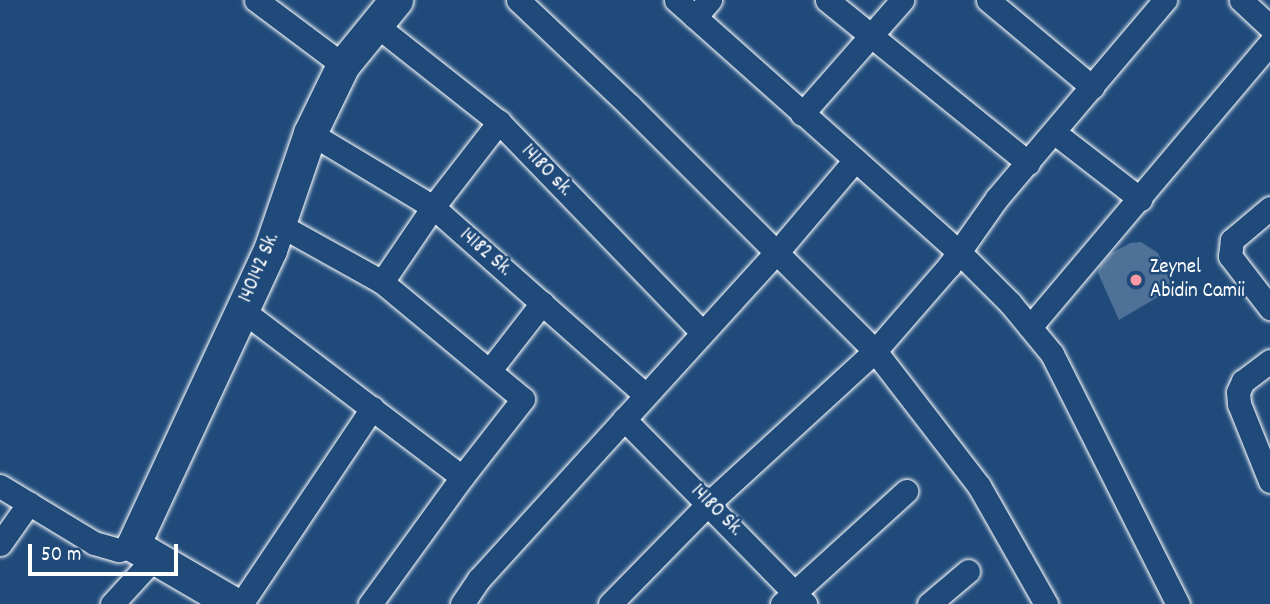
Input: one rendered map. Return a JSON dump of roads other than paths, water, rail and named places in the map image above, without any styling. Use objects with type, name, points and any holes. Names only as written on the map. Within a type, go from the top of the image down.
[{"type":"main road","name":"140142 Sk.","points":[[144,551],[242,310],[270,250],[310,133],[343,65],[386,13]]},
{"type":"main road","points":[[144,551],[234,604]]},
{"type":"street","points":[[256,0],[343,65]]},
{"type":"street","points":[[518,0],[629,105],[875,351],[978,486],[1046,604]]},
{"type":"street","points":[[676,0],[959,252],[1030,327],[1052,354],[1178,604]]},
{"type":"street","points":[[695,17],[710,0]]},
{"type":"street","points":[[827,0],[1028,163]]},
{"type":"street","points":[[802,114],[902,0]]},
{"type":"street","points":[[988,0],[1092,88]]},
{"type":"street","points":[[1241,0],[1270,27]]},
{"type":"street","points":[[610,604],[709,503],[875,351],[959,252],[997,198],[1092,88],[1157,3]]},
{"type":"street","name":"14180 sk.","points":[[386,13],[499,122],[702,332]]},
{"type":"street","points":[[1030,327],[1270,43]]},
{"type":"street","points":[[382,282],[433,207],[499,122]]},
{"type":"street","name":"14182 Sk.","points":[[310,133],[433,207],[645,394]]},
{"type":"street","points":[[1055,133],[1140,199]]},
{"type":"street","points":[[462,604],[479,579],[777,252],[855,160]]},
{"type":"street","points":[[1270,208],[1232,240],[1230,256],[1270,308]]},
{"type":"street","points":[[278,224],[382,282],[523,399],[462,477],[370,604]]},
{"type":"street","points":[[490,370],[542,303]]},
{"type":"street","points":[[242,310],[462,477]]},
{"type":"street","points":[[1270,362],[1243,381],[1238,393],[1239,404],[1270,481]]},
{"type":"street","points":[[234,604],[372,408]]},
{"type":"street","name":"14180 Sk.","points":[[624,419],[709,503],[794,600]]},
{"type":"street","points":[[0,486],[94,543],[119,550],[144,551],[112,604]]},
{"type":"street","points":[[794,600],[906,491]]},
{"type":"street","points":[[0,544],[29,503]]},
{"type":"street","points":[[929,604],[968,571]]},
{"type":"place","name":"Zeynel Abidin Camii","points":[[1136,280]]}]
